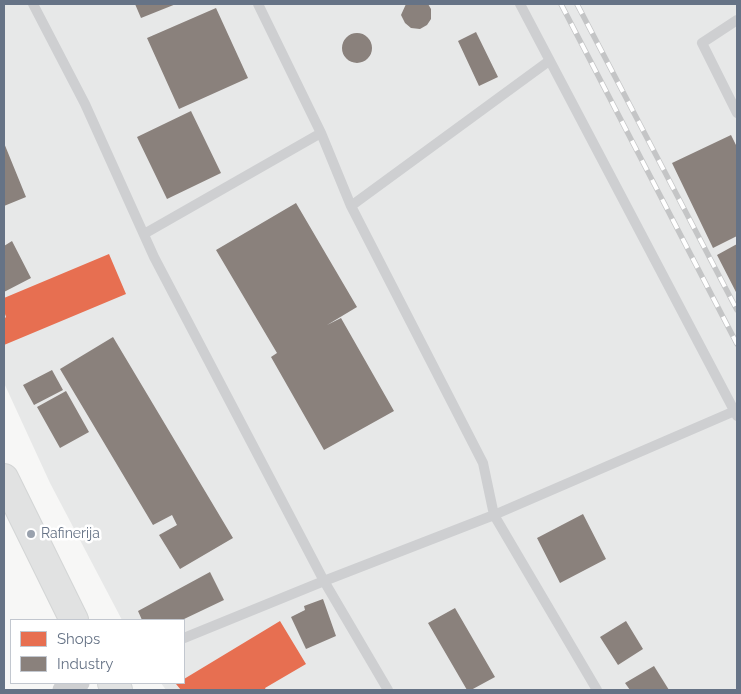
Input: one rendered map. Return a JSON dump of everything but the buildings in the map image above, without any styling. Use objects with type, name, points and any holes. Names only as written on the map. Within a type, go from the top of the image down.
[{"type":"main road","points":[[6,488],[73,619]]},
{"type":"street","points":[[63,690],[77,684]]},
{"type":"lane","points":[[33,4],[85,104],[154,257],[324,581],[388,690]]},
{"type":"lane","points":[[258,4],[321,133],[351,206],[483,463],[494,515],[597,690]]},
{"type":"lane","points":[[185,638],[494,515],[736,412],[549,62],[520,4]]},
{"type":"lane","points":[[737,20],[702,43],[737,113]]},
{"type":"lane","points":[[351,206],[549,62]]},
{"type":"lane","points":[[144,234],[321,133]]},
{"type":"shaded area","points":[[4,4],[737,4],[737,690],[166,690],[162,684],[185,684],[185,619],[121,619],[50,483],[4,383]]},
{"type":"railway","points":[[561,4],[737,344]]},
{"type":"railway","points":[[577,4],[737,310]]},
{"type":"place","name":"Rafinerija","points":[[31,534]]}]
